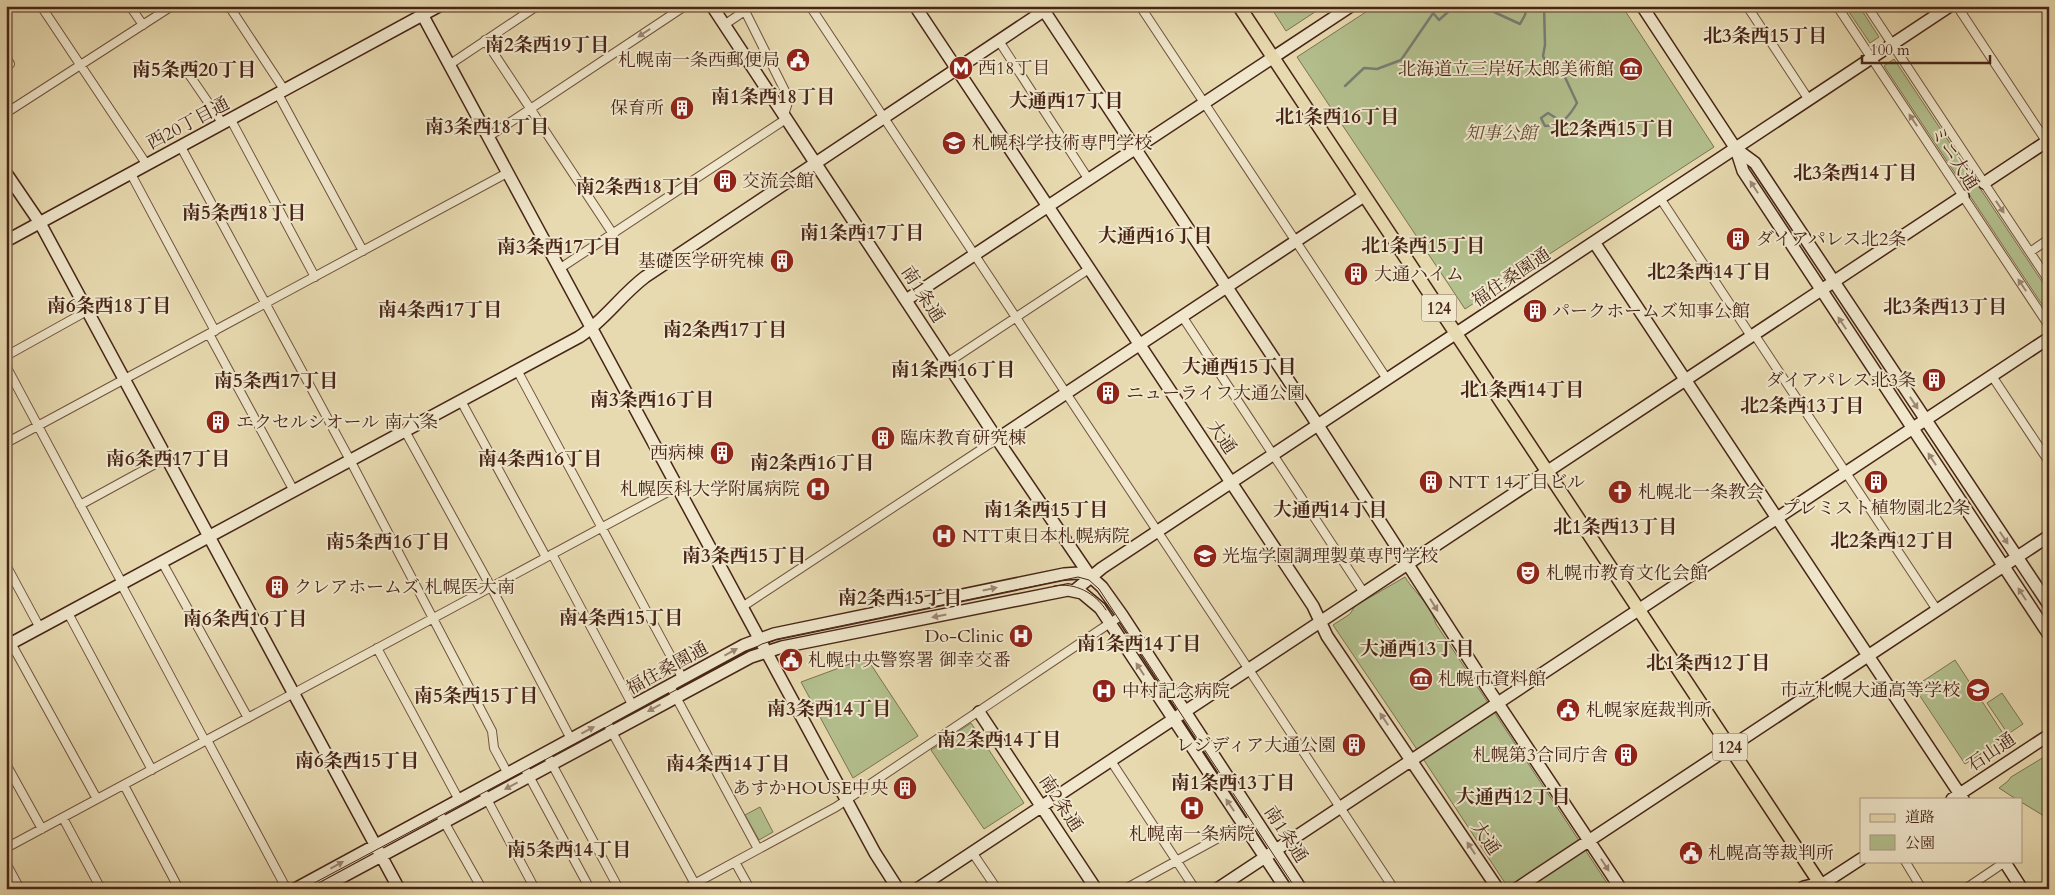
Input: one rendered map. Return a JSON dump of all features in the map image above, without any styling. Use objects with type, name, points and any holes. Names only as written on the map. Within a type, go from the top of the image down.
[{"type":"highway","points":[[1804,889],[1821,887]]},
{"type":"main road","name":"124","points":[[1239,6],[1821,887]]},
{"type":"street","points":[[41,6],[147,165]]},
{"type":"street","points":[[130,6],[143,25]]},
{"type":"street","points":[[6,113],[172,6]]},
{"type":"street","points":[[229,6],[282,93],[363,251]]},
{"type":"street","name":"西20丁目通","points":[[6,241],[282,93],[420,11],[439,6]]},
{"type":"street","points":[[449,65],[537,6]]},
{"type":"street","points":[[488,137],[685,6]]},
{"type":"street","name":"南1条通","points":[[712,6],[997,439],[1090,576],[1102,587],[1122,615],[1302,889]]},
{"type":"street","points":[[810,6],[1394,889]]},
{"type":"street","name":"大通","points":[[915,6],[1313,606],[1328,636],[1498,889]]},
{"type":"street","points":[[1140,6],[1387,379]]},
{"type":"street","points":[[906,300],[1351,6]]},
{"type":"street","points":[[1747,6],[1809,100]]},
{"type":"street","name":"ミニ大通","points":[[1837,6],[2049,326]]},
{"type":"street","name":"ミニ大通","points":[[1866,6],[2049,281]]},
{"type":"street","name":"福住桑園通","points":[[1074,591],[1090,576],[1157,531],[1950,6]]},
{"type":"street","points":[[1957,6],[2048,142],[1984,183]]},
{"type":"street","points":[[559,269],[785,117],[789,99],[750,8],[724,25]]},
{"type":"street","points":[[97,799],[9,645],[461,401],[592,328],[639,281],[1046,8],[1135,149],[1318,425],[1497,703],[1621,889]]},
{"type":"street","points":[[1646,8],[1736,149],[1743,171],[2049,635]]},
{"type":"street","points":[[420,11],[875,854],[898,889]]},
{"type":"street","points":[[485,40],[613,234]]},
{"type":"street","points":[[999,41],[1089,180]]},
{"type":"street","points":[[188,73],[227,122],[315,277]]},
{"type":"street","points":[[181,147],[434,618],[492,731],[494,748],[508,774]]},
{"type":"street","points":[[1736,149],[1755,163],[2049,605]]},
{"type":"street","points":[[6,173],[40,223],[399,889]]},
{"type":"street","points":[[6,443],[508,173]]},
{"type":"street","points":[[131,174],[294,491]]},
{"type":"street","points":[[742,607],[1364,196]]},
{"type":"street","points":[[917,889],[1962,196]]},
{"type":"street","points":[[1660,198],[1937,610]]},
{"type":"street","points":[[2030,252],[2049,239]]},
{"type":"street","points":[[1594,242],[1868,656],[1958,797]]},
{"type":"street","points":[[948,363],[1089,269]]},
{"type":"street","points":[[6,356],[87,311]]},
{"type":"street","points":[[1182,316],[1364,593]]},
{"type":"street","points":[[1217,889],[2049,338]]},
{"type":"street","points":[[6,366],[121,584],[288,889]]},
{"type":"street","points":[[517,370],[682,679]]},
{"type":"street","points":[[1992,376],[2049,462]]},
{"type":"street","points":[[461,401],[633,706]]},
{"type":"street","points":[[405,431],[491,587],[571,740]]},
{"type":"street","points":[[80,505],[166,458]]},
{"type":"street","points":[[6,848],[676,487]]},
{"type":"street","points":[[1516,889],[2049,536]]},
{"type":"street","points":[[162,562],[248,718]]},
{"type":"street","points":[[6,565],[40,628]]},
{"type":"street","name":"福住桑園通","points":[[295,889],[744,645],[759,639],[774,634],[1064,574],[1078,573],[1090,576]]},
{"type":"street","points":[[1089,597],[1090,576]]},
{"type":"street","name":"福住桑園通","points":[[320,889],[751,657],[782,648],[1061,591],[1074,591],[1089,597]]},
{"type":"street","name":"南1条通","points":[[1089,597],[1100,608],[1286,889]]},
{"type":"street","points":[[68,613],[152,770]]},
{"type":"street","points":[[685,889],[846,800],[980,712],[1122,615]]},
{"type":"street","points":[[377,648],[459,800]]},
{"type":"street","points":[[670,686],[758,850]]},
{"type":"street","name":"南2条通","points":[[980,712],[1096,889]]},
{"type":"street","points":[[606,721],[694,884]]},
{"type":"street","name":"石山通","points":[[1958,797],[2049,734]]},
{"type":"street","points":[[546,753],[619,889]]},
{"type":"street","points":[[1111,761],[1196,889]]},
{"type":"street","points":[[6,764],[42,829]]},
{"type":"street","points":[[523,765],[590,889]]},
{"type":"street","points":[[124,785],[179,889]]},
{"type":"street","points":[[481,788],[535,889]]},
{"type":"street","points":[[438,811],[482,889]]},
{"type":"street","points":[[63,818],[100,889]]},
{"type":"street","points":[[1125,889],[1255,818]]},
{"type":"street","points":[[972,852],[996,889]]},
{"type":"street","points":[[1821,887],[1860,860]]},
{"type":"street","points":[[735,862],[750,889]]},
{"type":"street","points":[[1905,862],[1922,889]]},
{"type":"street","points":[[1965,889],[2005,862],[2022,889]]},
{"type":"street","points":[[6,863],[20,889]]},
{"type":"green space","points":[[1270,6],[1324,6],[1286,31]]},
{"type":"green space","name":"知事公館","points":[[1375,6],[1622,6],[1714,147],[1465,309],[1297,57]]},
{"type":"green space","points":[[1845,6],[1859,6],[1879,37],[1870,43]]},
{"type":"green space","points":[[1894,59],[2049,292],[2049,315],[1884,66]]},
{"type":"green space","points":[[1405,577],[1426,604],[1436,624],[1611,889],[1509,889],[1333,625],[1350,614],[1355,606]]},
{"type":"green space","points":[[1955,660],[2006,738],[1965,764],[1914,687]]},
{"type":"green space","points":[[858,661],[870,663],[918,736],[853,778],[801,682]]},
{"type":"green space","points":[[2002,693],[2023,724],[2008,734],[1987,703]]},
{"type":"green space","points":[[971,723],[1024,803],[984,829],[931,750]]},
{"type":"green space","points":[[2049,754],[2049,819],[2022,803],[2022,798],[2014,798],[1999,788],[2011,777]]},
{"type":"green space","points":[[760,807],[773,832],[759,840],[745,815]]},
{"type":"waterway","points":[[1345,86],[1364,68],[1377,69],[1401,60],[1438,6]]},
{"type":"waterway","points":[[1434,14],[1439,20],[1449,11],[1446,6]]},
{"type":"waterway","points":[[1492,6],[1494,12],[1520,24],[1527,6]]},
{"type":"waterway","points":[[1544,6],[1545,45],[1543,56],[1549,68],[1556,75],[1564,75],[1577,103],[1568,116],[1560,122],[1556,124],[1545,126],[1541,118],[1548,113],[1556,118],[1557,124]]},
{"type":"tram line","points":[[303,889],[762,644],[777,639],[1078,577],[1089,580],[1099,589],[1296,889]]},
{"type":"tram line","points":[[1054,586],[1062,585],[1084,590],[1106,610]]},
{"type":"place","name":"札幌南一条西郵便局","points":[[798,60]]},
{"type":"place","name":"西18丁目","points":[[961,68]]},
{"type":"place","name":"北海道立三岸好太郎美術館","points":[[1631,69]]},
{"type":"place","name":"保育所","points":[[682,108]]},
{"type":"place","name":"札幌科学技術専門学校","points":[[954,143]]},
{"type":"place","name":"交流会館","points":[[725,181]]},
{"type":"place","name":"ダイアパレス北2条","points":[[1738,239]]},
{"type":"place","name":"基礎医学研究棟","points":[[782,261]]},
{"type":"place","name":"大通ハイム","points":[[1356,274]]},
{"type":"place","name":"パークホームズ知事公館","points":[[1535,311]]},
{"type":"place","name":"ダイアパレス北3条","points":[[1934,380]]},
{"type":"place","name":"ニューライフ大通公園","points":[[1108,393]]},
{"type":"place","name":"エクセルシオール 南六条","points":[[218,422]]},
{"type":"place","name":"臨床教育研究棟","points":[[883,438]]},
{"type":"place","name":"西病棟","points":[[722,453]]},
{"type":"place","name":"NTT 14丁目ビル","points":[[1431,482]]},
{"type":"place","name":"プレミスト植物園北2条","points":[[1876,482]]},
{"type":"place","name":"札幌医科大学附属病院","points":[[818,489]]},
{"type":"place","name":"札幌北一条教会","points":[[1620,492]]},
{"type":"place","name":"NTT東日本札幌病院","points":[[944,536]]},
{"type":"place","name":"光塩学園調理製菓専門学校","points":[[1205,556]]},
{"type":"place","name":"札幌市教育文化会館","points":[[1528,573]]},
{"type":"place","name":"クレアホームズ 札幌医大南","points":[[277,587]]},
{"type":"place","name":"Do-Clinic","points":[[1021,636]]},
{"type":"place","name":"札幌中央警察署 御幸交番","points":[[791,660]]},
{"type":"place","name":"札幌市資料館","points":[[1421,679]]},
{"type":"place","name":"市立札幌大通高等学校","points":[[1978,690]]},
{"type":"place","name":"中村記念病院","points":[[1104,691]]},
{"type":"place","name":"札幌家庭裁判所","points":[[1568,710]]},
{"type":"place","name":"レジディア大通公園","points":[[1354,745]]},
{"type":"place","name":"札幌第3合同庁舎","points":[[1626,755]]},
{"type":"place","name":"あすかHOUSE中央","points":[[905,788]]},
{"type":"place","name":"札幌南一条病院","points":[[1192,808]]},
{"type":"place","name":"札幌高等裁判所","points":[[1691,853]]},
{"type":"district","name":"北3条西15丁目","points":[[1765,35]]},
{"type":"district","name":"南2条西19丁目","points":[[547,44]]},
{"type":"district","name":"南5条西20丁目","points":[[194,69]]},
{"type":"district","name":"南1条西18丁目","points":[[773,96]]},
{"type":"district","name":"大通西17丁目","points":[[1066,100]]},
{"type":"district","name":"北1条西16丁目","points":[[1337,116]]},
{"type":"district","name":"南3条西18丁目","points":[[487,126]]},
{"type":"district","name":"北2条西15丁目","points":[[1612,128]]},
{"type":"district","name":"北3条西14丁目","points":[[1855,172]]},
{"type":"district","name":"南2条西18丁目","points":[[638,186]]},
{"type":"district","name":"南5条西18丁目","points":[[244,212]]},
{"type":"district","name":"南1条西17丁目","points":[[862,232]]},
{"type":"district","name":"大通西16丁目","points":[[1155,235]]},
{"type":"district","name":"北1条西15丁目","points":[[1423,245]]},
{"type":"district","name":"南3条西17丁目","points":[[559,246]]},
{"type":"district","name":"北2条西14丁目","points":[[1709,271]]},
{"type":"district","name":"南6条西18丁目","points":[[109,305]]},
{"type":"district","name":"北3条西13丁目","points":[[1945,306]]},
{"type":"district","name":"南4条西17丁目","points":[[440,309]]},
{"type":"district","name":"南2条西17丁目","points":[[725,329]]},
{"type":"district","name":"大通西15丁目","points":[[1239,366]]},
{"type":"district","name":"南1条西16丁目","points":[[953,369]]},
{"type":"district","name":"南5条西17丁目","points":[[276,380]]},
{"type":"district","name":"北1条西14丁目","points":[[1522,389]]},
{"type":"district","name":"南3条西16丁目","points":[[652,399]]},
{"type":"district","name":"北2条西13丁目","points":[[1802,405]]},
{"type":"district","name":"南6条西17丁目","points":[[168,458]]},
{"type":"district","name":"南4条西16丁目","points":[[540,458]]},
{"type":"district","name":"南2条西16丁目","points":[[812,462]]},
{"type":"district","name":"南1条西15丁目","points":[[1046,509]]},
{"type":"district","name":"大通西14丁目","points":[[1330,509]]},
{"type":"district","name":"北1条西13丁目","points":[[1615,526]]},
{"type":"district","name":"北2条西12丁目","points":[[1892,540]]},
{"type":"district","name":"南5条西16丁目","points":[[388,541]]},
{"type":"district","name":"南3条西15丁目","points":[[744,555]]},
{"type":"district","name":"南2条西15丁目","points":[[900,597]]},
{"type":"district","name":"南4条西15丁目","points":[[621,617]]},
{"type":"district","name":"南6条西16丁目","points":[[245,618]]},
{"type":"district","name":"南1条西14丁目","points":[[1139,643]]},
{"type":"district","name":"大通西13丁目","points":[[1417,648]]},
{"type":"district","name":"北1条西12丁目","points":[[1708,662]]},
{"type":"district","name":"南5条西15丁目","points":[[476,695]]},
{"type":"district","name":"南3条西14丁目","points":[[829,708]]},
{"type":"district","name":"南2条西14丁目","points":[[999,739]]},
{"type":"district","name":"南6条西15丁目","points":[[357,760]]},
{"type":"district","name":"南4条西14丁目","points":[[728,763]]},
{"type":"district","name":"南1条西13丁目","points":[[1233,782]]},
{"type":"district","name":"大通西12丁目","points":[[1513,796]]},
{"type":"district","name":"南5条西14丁目","points":[[569,849]]}]
